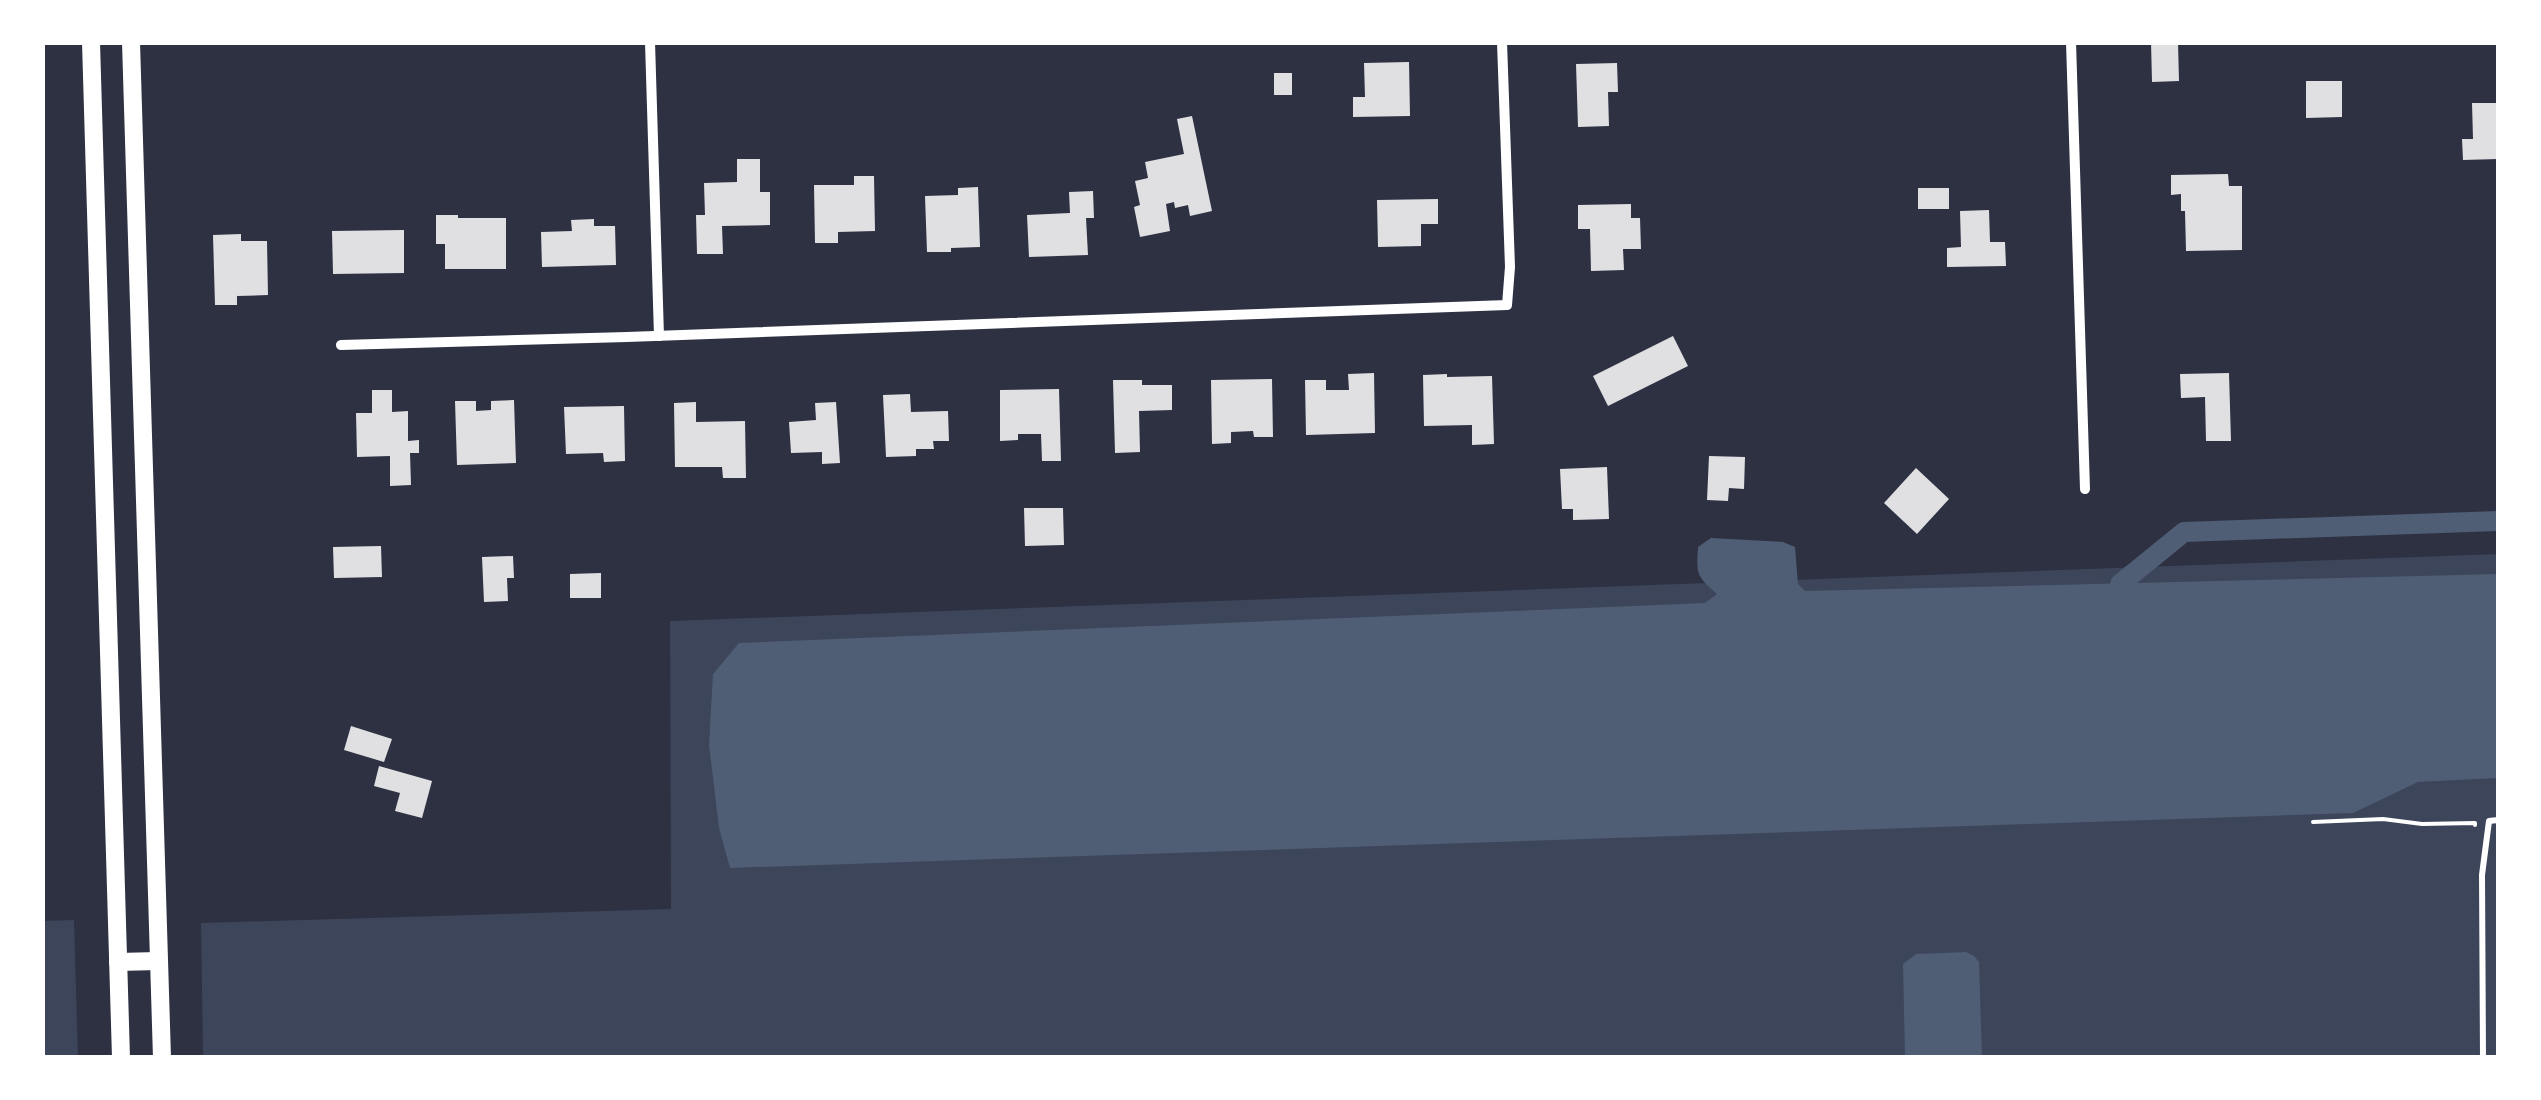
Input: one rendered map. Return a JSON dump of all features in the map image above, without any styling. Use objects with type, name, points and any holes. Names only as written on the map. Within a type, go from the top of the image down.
[{"type":"main road","points":[[91,42],[121,1058]]},
{"type":"main road","points":[[131,42],[162,1058]]},
{"type":"main road","points":[[118,962],[158,961]]},
{"type":"street","points":[[650,42],[659,336]]},
{"type":"street","points":[[341,345],[1508,305],[1502,42]]},
{"type":"street","points":[[2071,42],[2085,489]]},
{"type":"lane","points":[[2483,1058],[2482,875],[2489,820],[2498,820]]},
{"type":"path","points":[[2314,822],[2383,819],[2422,824],[2476,823],[2476,839],[2486,840]]},
{"type":"shaded area","points":[[1711,538],[1783,542],[1795,547],[1798,584],[1805,591],[2498,574],[2498,778],[2418,782],[2353,813],[730,868],[719,828],[709,745],[713,674],[739,643],[1705,603],[1717,594],[1699,574],[1698,547]]},
{"type":"shaded area","points":[[2498,554],[2498,1057],[203,1057],[201,923],[671,909],[670,621]]},
{"type":"shaded area","points":[[74,920],[78,1057],[43,1057],[43,921]]},
{"type":"shaded area","points":[[1966,952],[1979,962],[1982,1057],[1905,1057],[1903,964],[1916,954]]},
{"type":"building","points":[[2151,42],[2178,42],[2179,81],[2152,82]]},
{"type":"building","points":[[1409,62],[1410,116],[1353,117],[1353,97],[1365,97],[1364,63]]},
{"type":"building","points":[[1617,63],[1618,92],[1608,92],[1609,126],[1578,127],[1576,64]]},
{"type":"building","points":[[1274,73],[1292,73],[1292,95],[1274,95]]},
{"type":"building","points":[[2306,81],[2342,81],[2342,117],[2306,118]]},
{"type":"building","points":[[2472,103],[2498,103],[2498,159],[2463,160],[2462,139],[2473,139]]},
{"type":"building","points":[[1192,116],[1212,211],[1190,216],[1188,205],[1175,208],[1174,202],[1166,204],[1170,231],[1140,237],[1134,207],[1140,205],[1135,181],[1148,178],[1145,162],[1184,154],[1177,119]]},
{"type":"building","points":[[737,159],[760,159],[760,192],[770,192],[770,225],[722,226],[723,254],[697,254],[696,215],[705,215],[704,183],[737,182]]},
{"type":"building","points":[[2228,174],[2229,186],[2242,186],[2242,250],[2186,251],[2185,211],[2181,211],[2181,194],[2171,195],[2171,175]]},
{"type":"building","points":[[854,176],[874,176],[875,231],[838,232],[838,243],[815,243],[814,185],[854,185]]},
{"type":"building","points":[[978,187],[980,247],[927,252],[925,196],[958,195],[958,188]]},
{"type":"building","points":[[1918,188],[1949,188],[1949,209],[1918,209]]},
{"type":"building","points":[[1093,191],[1094,218],[1086,218],[1088,255],[1029,257],[1027,215],[1070,213],[1069,192]]},
{"type":"building","points":[[1438,199],[1438,224],[1421,224],[1421,246],[1378,247],[1377,200]]},
{"type":"building","points":[[1631,204],[1631,218],[1640,218],[1641,249],[1623,249],[1624,270],[1591,271],[1590,229],[1578,229],[1578,205]]},
{"type":"building","points":[[1989,210],[1990,242],[2005,242],[2006,266],[1947,267],[1947,248],[1961,247],[1960,211]]},
{"type":"building","points":[[436,215],[506,218],[506,269],[445,269],[445,244],[436,244]]},
{"type":"building","points":[[594,219],[594,226],[615,226],[616,265],[542,267],[541,232],[572,231],[571,220]]},
{"type":"building","points":[[404,230],[404,273],[333,274],[332,231]]},
{"type":"building","points":[[241,234],[241,241],[267,241],[268,295],[237,296],[237,305],[215,305],[213,235]]},
{"type":"building","points":[[1673,336],[1688,366],[1608,406],[1593,376]]},
{"type":"building","points":[[1374,373],[1375,433],[1306,435],[1305,380],[1326,380],[1326,390],[1349,390],[1348,374]]},
{"type":"building","points":[[2229,373],[2231,441],[2206,441],[2205,397],[2181,398],[2180,374]]},
{"type":"building","points":[[1423,375],[1492,376],[1494,444],[1472,445],[1472,425],[1424,426]]},
{"type":"building","points":[[1272,379],[1273,437],[1254,437],[1253,431],[1231,432],[1231,443],[1212,444],[1211,380]]},
{"type":"building","points":[[1113,380],[1172,385],[1172,410],[1139,411],[1140,452],[1115,453]]},
{"type":"building","points":[[1059,389],[1061,461],[1042,461],[1041,434],[1018,434],[1018,440],[1000,441],[1000,390]]},
{"type":"building","points":[[372,390],[392,390],[392,412],[408,411],[408,441],[419,440],[419,453],[410,453],[411,485],[390,486],[390,456],[357,457],[356,413],[372,413]]},
{"type":"building","points":[[910,394],[911,412],[948,411],[949,441],[933,441],[934,449],[916,449],[916,456],[886,457],[883,395]]},
{"type":"building","points":[[514,400],[516,463],[457,465],[455,401],[476,401],[476,411],[491,410],[491,401]]},
{"type":"building","points":[[696,402],[696,422],[745,421],[746,478],[723,478],[722,467],[675,467],[674,403]]},
{"type":"building","points":[[836,402],[840,463],[822,464],[822,452],[791,453],[789,422],[816,420],[815,403]]},
{"type":"building","points":[[624,406],[625,461],[604,462],[603,453],[566,454],[564,407]]},
{"type":"building","points":[[1709,456],[1745,457],[1744,489],[1729,488],[1728,501],[1707,500]]},
{"type":"building","points":[[1607,467],[1609,519],[1573,520],[1573,509],[1562,509],[1560,469]]},
{"type":"building","points":[[1916,468],[1949,499],[1917,534],[1884,503]]},
{"type":"building","points":[[1024,508],[1063,508],[1064,545],[1025,546]]},
{"type":"building","points":[[381,546],[382,577],[334,578],[333,547]]},
{"type":"building","points":[[513,556],[514,578],[507,578],[508,601],[484,602],[482,557]]},
{"type":"building","points":[[601,573],[601,598],[570,598],[570,574]]},
{"type":"building","points":[[351,726],[392,739],[384,762],[344,750]]},
{"type":"building","points":[[379,766],[432,781],[422,818],[395,811],[400,793],[374,786]]},
{"type":"waterway","points":[[2120,584],[2184,532],[2498,521]]}]
